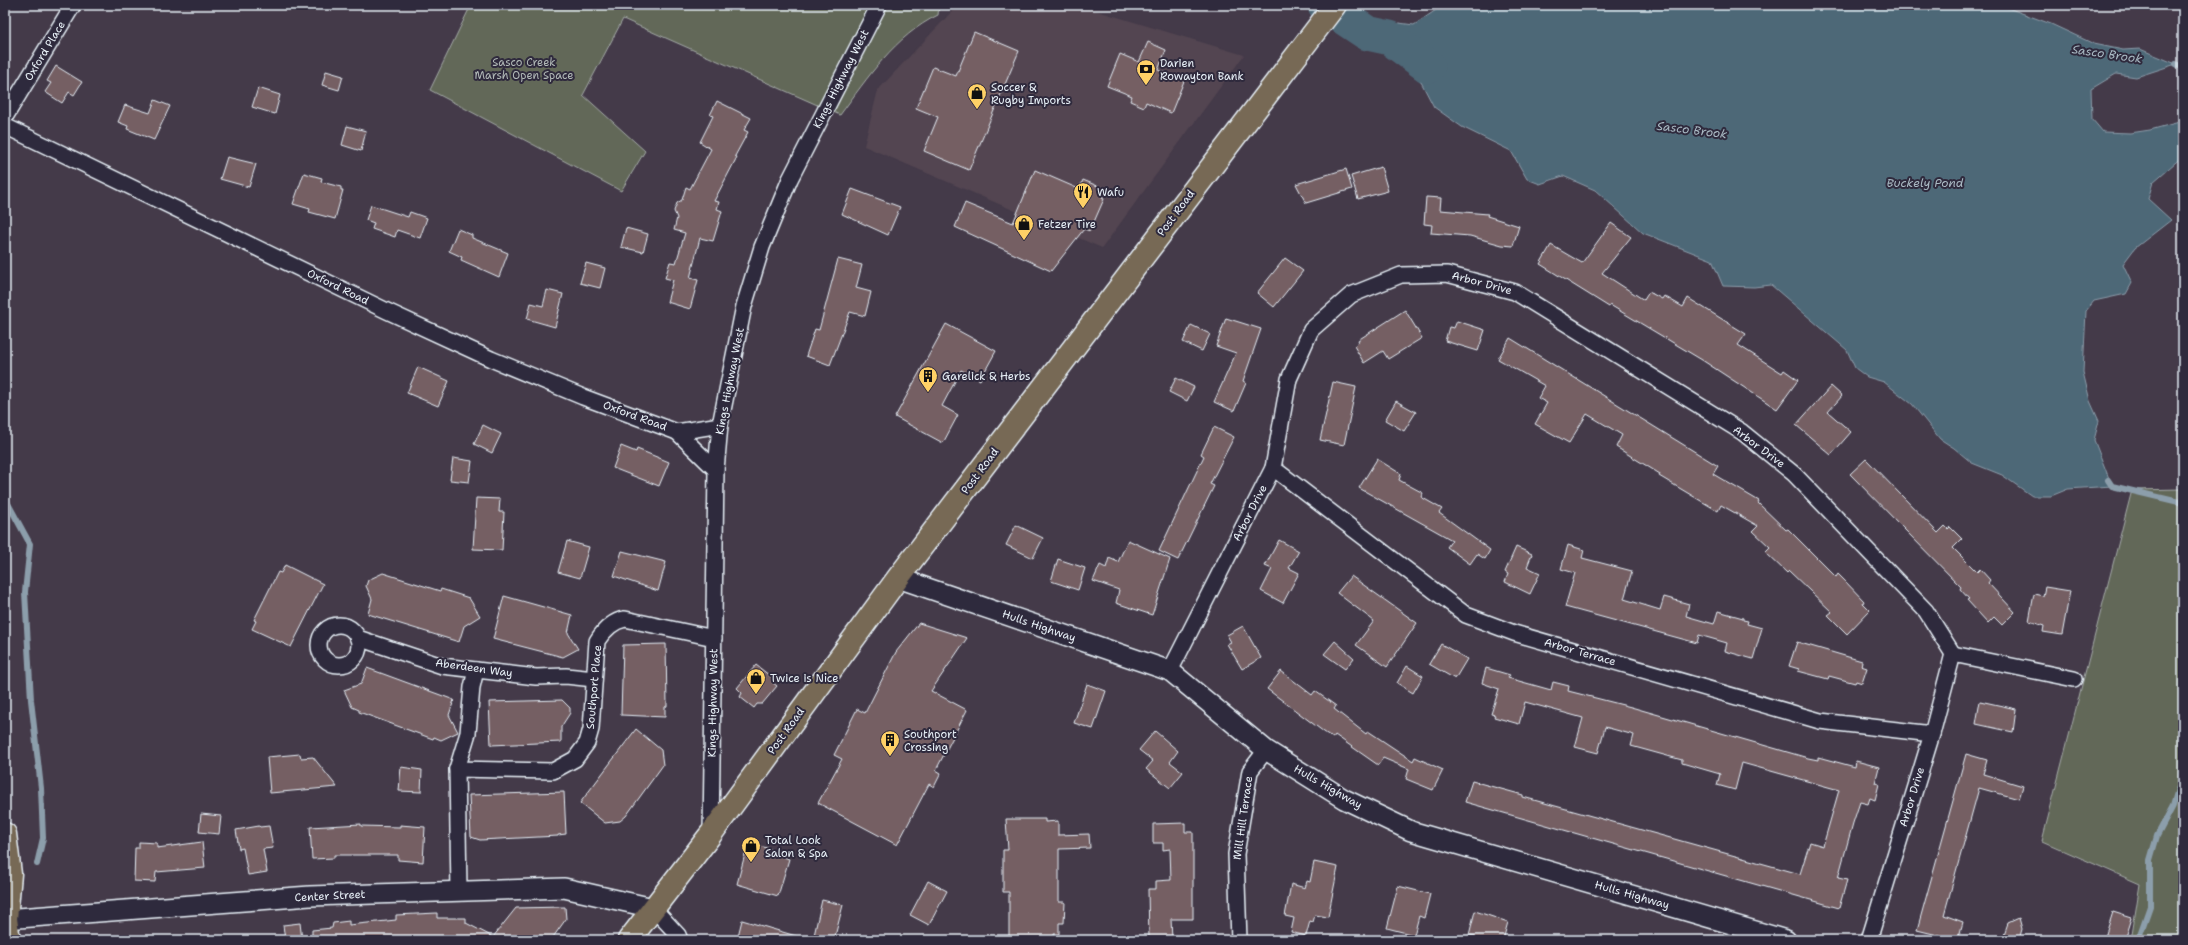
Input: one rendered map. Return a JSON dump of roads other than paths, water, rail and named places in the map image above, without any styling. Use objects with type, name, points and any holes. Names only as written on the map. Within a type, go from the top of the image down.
[{"type":"main road","name":"Post Road","points":[[629,940],[711,834],[898,578],[1335,5]]},
{"type":"main road","points":[[5,834],[10,874],[7,926]]},
{"type":"street","name":"Oxford Place","points":[[5,117],[73,5]]},
{"type":"street","name":"Kings Highway West","points":[[711,834],[716,470],[720,425],[744,306],[762,247],[790,179],[879,5]]},
{"type":"street","name":"Oxford Road","points":[[5,126],[387,311],[491,359],[583,397],[677,432],[716,470]]},
{"type":"street","name":"Arbor Drive","points":[[1170,671],[1273,468],[1289,379],[1311,330],[1351,295],[1400,275],[1448,274],[1515,292],[1742,432],[1794,474],[1926,610],[1953,654],[1932,734],[1869,940]]},
{"type":"street","name":"Oxford Road","points":[[677,432],[720,425]]},
{"type":"street","name":"Arbor Terrace","points":[[1273,468],[1466,615],[1514,633],[1820,721],[1932,734]]},
{"type":"street","name":"Hulls Highway","points":[[898,578],[1170,671],[1266,750],[1344,799],[1411,831],[1786,940]]},
{"type":"street","name":"Southport Place","points":[[458,770],[553,771],[567,765],[575,759],[587,743],[591,729],[597,641],[606,630],[619,620],[625,619],[714,638]]},
{"type":"street","name":"Aberdeen Way","points":[[358,638],[442,666],[536,677],[566,676],[594,679]]},
{"type":"street","points":[[1953,654],[2074,679]]},
{"type":"street","points":[[459,890],[458,770],[468,733],[472,686],[476,670]]},
{"type":"street","name":"Mill Hill Terrace","points":[[1239,940],[1236,854],[1250,771],[1266,750]]},
{"type":"street","name":"Center Street","points":[[7,926],[310,896],[459,890],[564,888],[653,908]]},
{"type":"street","points":[[653,908],[678,935],[680,940]]},
{"type":"water","name":"Buckely Pond","points":[[1437,5],[2000,5],[2051,24],[2094,44],[2123,50],[2140,49],[2176,64],[2136,77],[2116,74],[2091,89],[2092,119],[2103,132],[2130,133],[2150,130],[2183,121],[2183,156],[2153,182],[2148,199],[2171,220],[2135,248],[2123,264],[2132,283],[2126,294],[2094,301],[2086,311],[2083,372],[2090,401],[2099,421],[2094,440],[2112,486],[2068,489],[2051,496],[2032,496],[2002,475],[1972,463],[1940,439],[1912,404],[1884,382],[1867,377],[1855,368],[1847,350],[1771,285],[1754,287],[1723,286],[1712,260],[1643,233],[1595,190],[1563,176],[1540,184],[1527,179],[1511,151],[1462,127],[1434,107],[1421,82],[1392,49],[1390,38],[1399,23],[1414,25],[1436,10]]},
{"type":"waterway","name":"Sasco Brook","points":[[1325,5],[1367,33],[1390,38],[1428,66]]},
{"type":"waterway","name":"Sasco Brook","points":[[2176,64],[2183,68]]},
{"type":"waterway","points":[[2108,480],[2112,486],[2183,503]]},
{"type":"waterway","points":[[5,498],[30,544],[25,592],[31,700],[41,788],[43,838],[37,864]]},
{"type":"waterway","points":[[2138,940],[2150,906],[2150,860],[2157,836],[2173,806],[2183,772]]},
{"type":"place","name":"Darien Rowayton Bank","points":[[1146,86]]},
{"type":"place","name":"Soccer & Rugby Imports","points":[[977,110]]},
{"type":"place","name":"Wafu","points":[[1083,209]]},
{"type":"place","name":"Fetzer Tire","points":[[1024,241]]},
{"type":"place","name":"Garelick & Herbs","points":[[928,393]]},
{"type":"place","name":"Twice is Nice","points":[[756,695]]},
{"type":"place","name":"Southport Crossing","points":[[890,757]]},
{"type":"place","name":"Total Look Salon & Spa","points":[[751,863]]},
{"type":"park label","name":"Sasco Creek Marsh Open Space","points":[[524,68]]}]
